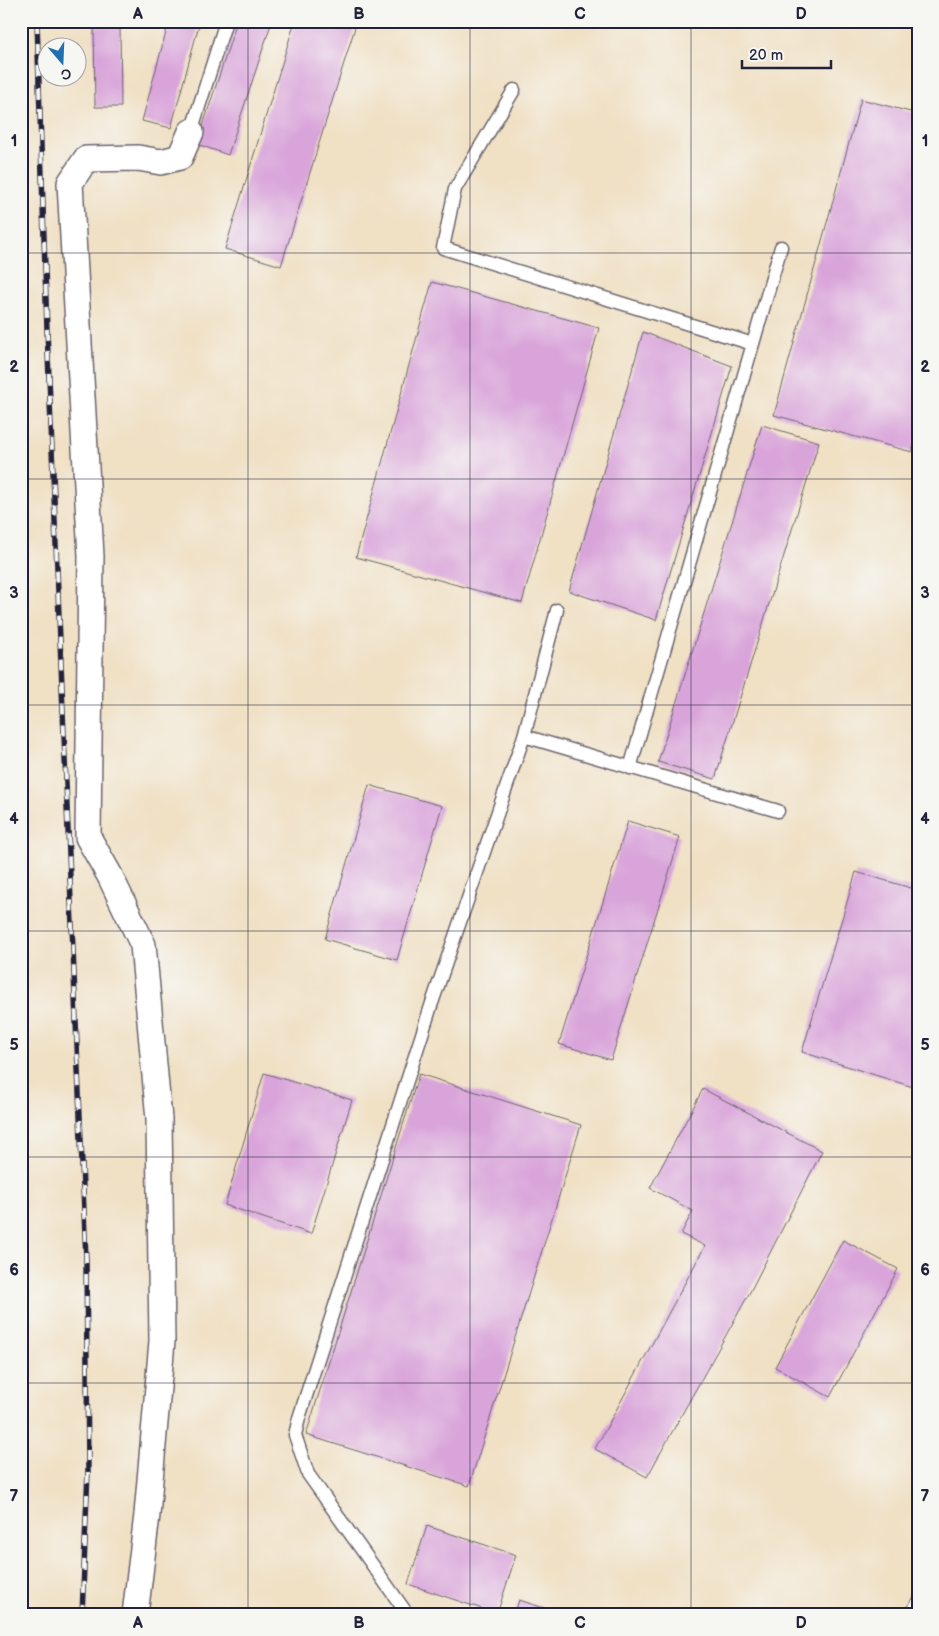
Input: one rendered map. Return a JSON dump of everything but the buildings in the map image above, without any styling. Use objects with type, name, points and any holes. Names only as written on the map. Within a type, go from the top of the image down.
[{"type":"street","points":[[135,1615],[147,1515],[162,1341],[159,1119],[142,945],[110,876],[88,837],[91,556],[70,183],[86,159],[138,158],[161,162],[180,157],[191,132]]},
{"type":"lane","points":[[191,132],[226,21]]},
{"type":"lane","points":[[514,90],[455,189],[443,248],[753,344]]},
{"type":"lane","points":[[630,768],[781,247]]},
{"type":"lane","points":[[408,1615],[308,1474],[295,1435],[428,1015],[524,736],[557,610]]},
{"type":"lane","points":[[524,736],[778,812]]},
{"type":"lane","points":[[911,1615],[918,1602]]},
{"type":"railway","points":[[37,21],[47,330],[86,1259],[88,1471],[82,1615]]}]
